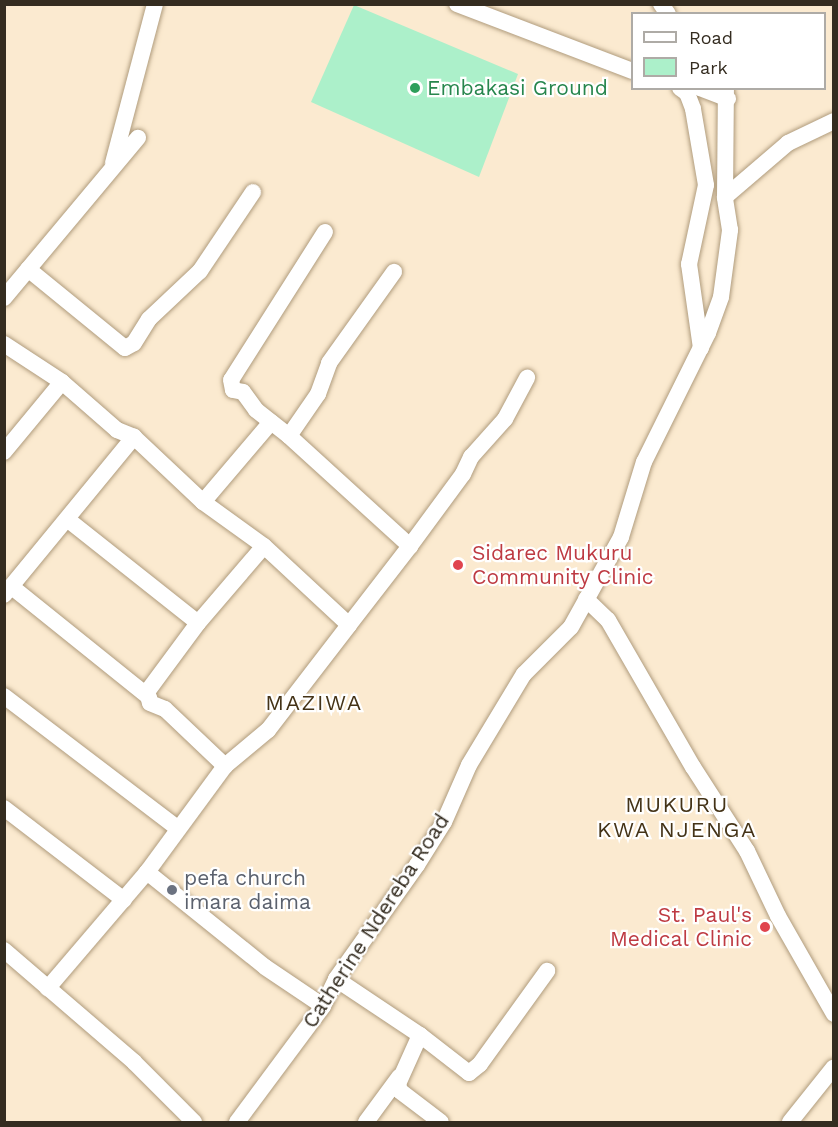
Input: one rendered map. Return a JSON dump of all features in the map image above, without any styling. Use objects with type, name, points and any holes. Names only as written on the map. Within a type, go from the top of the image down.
[{"type":"street","points":[[112,168],[155,4]]},
{"type":"street","points":[[457,4],[631,70]]},
{"type":"street","points":[[481,4],[631,62]]},
{"type":"street","points":[[683,90],[687,93],[693,109],[706,185],[689,264],[701,348]]},
{"type":"street","points":[[708,90],[727,94]]},
{"type":"street","name":"Catherine Ndereba Road","points":[[237,1122],[323,1006],[336,979],[428,848],[469,765],[524,674],[571,627],[621,537],[644,462],[701,348],[721,297],[729,261],[730,230],[724,197],[727,94]]},
{"type":"street","points":[[724,197],[788,143],[834,121]]},
{"type":"street","points":[[4,298],[138,138]]},
{"type":"street","points":[[28,269],[125,348],[134,343],[149,319],[200,271],[253,192]]},
{"type":"street","points":[[325,232],[231,380],[233,390],[243,392],[256,410],[289,436],[410,546]]},
{"type":"street","points":[[289,436],[318,394],[329,363],[394,272]]},
{"type":"street","points":[[4,344],[62,382],[117,430],[134,437],[203,502],[264,546],[349,625]]},
{"type":"street","points":[[48,988],[147,872],[177,828],[225,766],[268,730],[410,546],[463,474],[471,457],[505,419],[527,378]]},
{"type":"street","points":[[4,452],[62,382]]},
{"type":"street","points":[[203,502],[270,422]]},
{"type":"street","points":[[134,437],[8,591],[149,697],[225,766]]},
{"type":"street","points":[[67,519],[198,623]]},
{"type":"street","points":[[149,697],[152,683],[198,623],[264,546]]},
{"type":"street","points":[[586,599],[608,620],[693,767],[747,851],[778,916],[832,1007]]},
{"type":"street","points":[[4,696],[177,828]]},
{"type":"street","points":[[4,808],[124,900]]},
{"type":"street","points":[[147,872],[265,967],[323,1006]]},
{"type":"street","points":[[4,950],[134,1062],[194,1122]]},
{"type":"street","points":[[336,979],[420,1035],[469,1072],[480,1064],[547,971]]},
{"type":"street","points":[[366,1122],[399,1077],[420,1035]]},
{"type":"street","points":[[790,1122],[834,1067]]},
{"type":"street","points":[[399,1077],[400,1091],[441,1122]]},
{"type":"green space","name":"Embakasi Ground","points":[[354,5],[518,74],[479,177],[311,102]]},
{"type":"place","name":"Embakasi Ground","points":[[415,88]]},
{"type":"place","name":"Sidarec Mukuru Community Clinic","points":[[458,565]]},
{"type":"place","name":"pefa church imara daima","points":[[172,890]]},
{"type":"place","name":"St. Paul's Medical Clinic","points":[[765,927]]},
{"type":"district","name":"MAZIWA","points":[[314,703]]},
{"type":"district","name":"MUKURU KWA NJENGA","points":[[677,816]]}]
